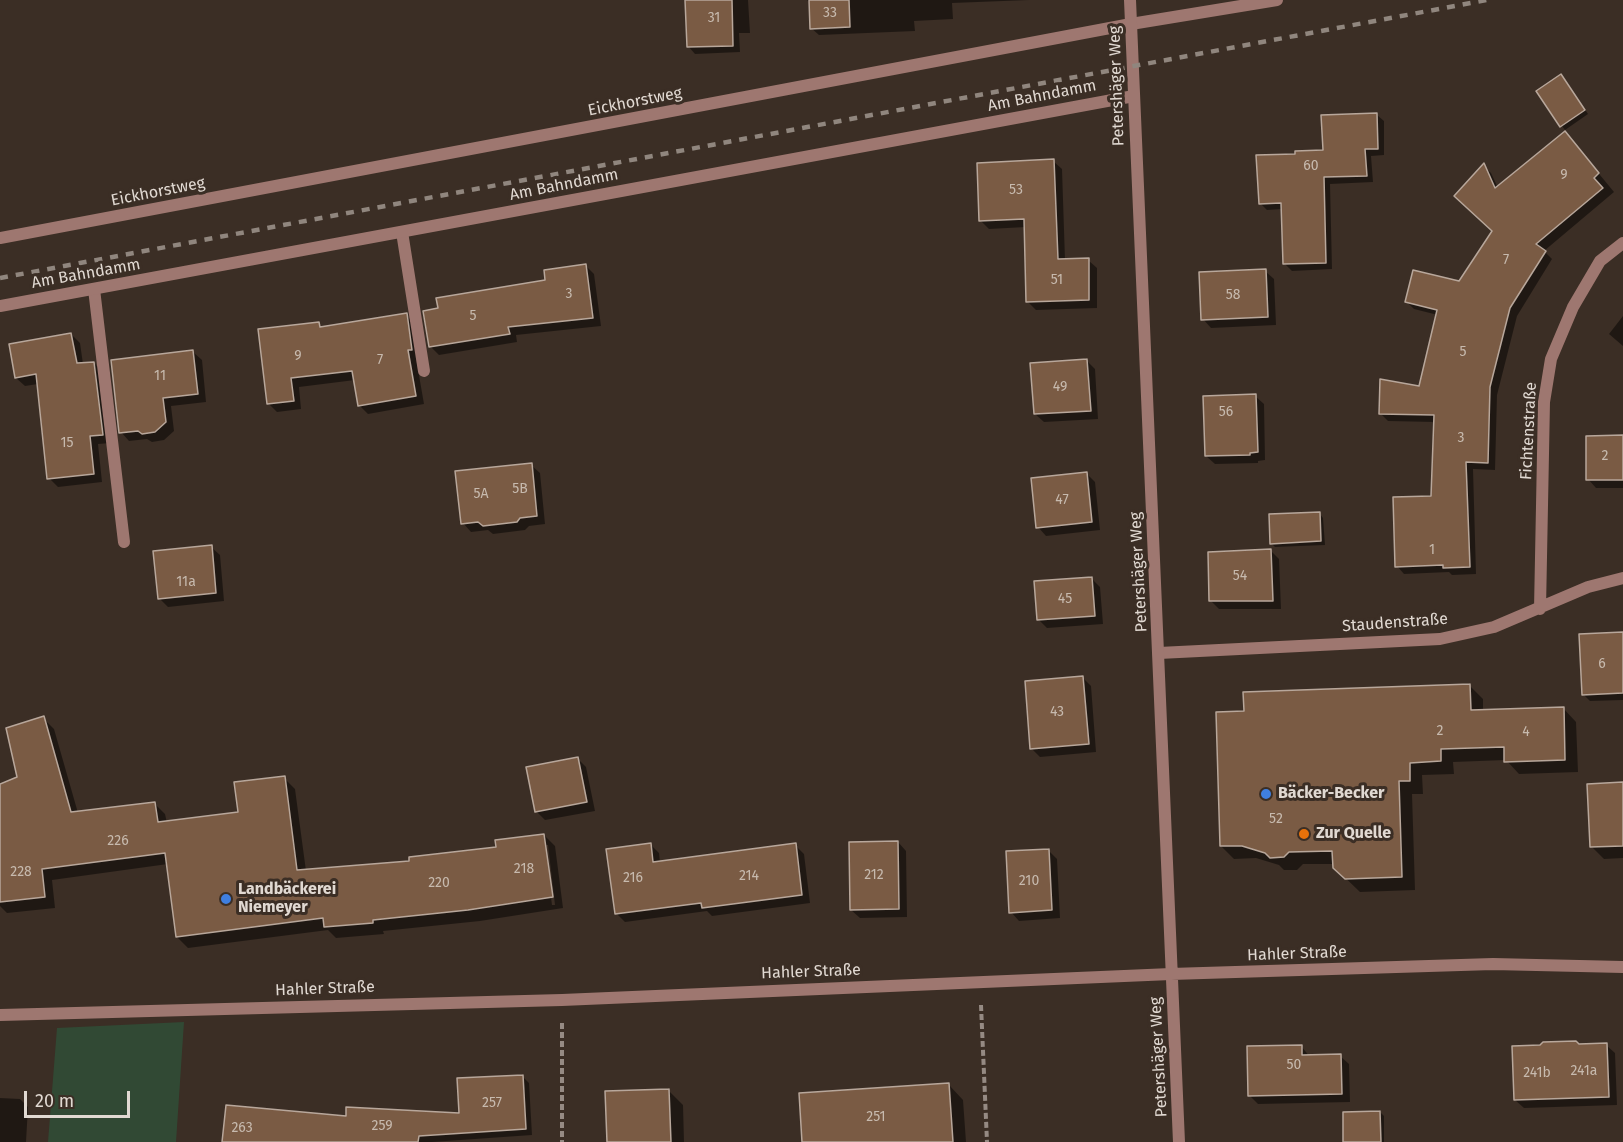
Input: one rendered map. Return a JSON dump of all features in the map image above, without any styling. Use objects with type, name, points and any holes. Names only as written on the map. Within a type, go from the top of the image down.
[{"type":"street","name":"Petershäger Weg","points":[[1130,0],[1179,1142]]},
{"type":"street","name":"Eickhorstweg","points":[[0,238],[1131,24],[1277,0]]},
{"type":"street","name":"Am Bahndamm","points":[[0,306],[1134,96]]},
{"type":"street","points":[[402,232],[424,372]]},
{"type":"street","name":"Fichtenstraße","points":[[1540,609],[1544,402],[1551,359],[1573,308],[1599,261],[1623,243]]},
{"type":"street","points":[[94,289],[124,542]]},
{"type":"street","name":"Staudenstraße","points":[[1159,653],[1440,639],[1494,627],[1588,587],[1623,578]]},
{"type":"street","name":"Hahler Straße","points":[[0,1015],[562,1000],[1171,974],[1493,964],[1623,967]]},
{"type":"path","points":[[980,983],[987,1142]]},
{"type":"path","points":[[562,1000],[562,1142]]},
{"type":"green space","points":[[184,1022],[176,1142],[48,1142],[57,1028]]},
{"type":"building","points":[[685,0],[732,0],[733,46],[687,47]]},
{"type":"building","points":[[809,0],[849,0],[850,27],[810,29]]},
{"type":"building","points":[[1561,74],[1585,110],[1560,127],[1536,91]]},
{"type":"building","points":[[1377,113],[1378,149],[1365,149],[1367,176],[1324,177],[1326,263],[1283,264],[1281,203],[1259,204],[1256,155],[1295,154],[1295,151],[1323,150],[1321,115]]},
{"type":"building","points":[[1565,131],[1599,173],[1594,178],[1603,188],[1536,244],[1546,251],[1510,308],[1490,387],[1488,463],[1466,462],[1470,567],[1443,568],[1443,565],[1395,567],[1393,497],[1431,496],[1434,415],[1379,414],[1380,379],[1419,386],[1437,310],[1405,302],[1413,270],[1459,281],[1492,231],[1454,196],[1484,163],[1495,188]]},
{"type":"building","points":[[1054,159],[1058,259],[1089,258],[1089,300],[1026,302],[1024,219],[979,221],[977,163]]},
{"type":"building","points":[[586,264],[593,318],[508,327],[510,334],[429,347],[423,311],[438,308],[436,298],[545,280],[544,270]]},
{"type":"building","points":[[1266,269],[1268,317],[1201,320],[1199,272]]},
{"type":"building","points":[[407,313],[412,350],[408,350],[416,396],[358,406],[352,371],[291,378],[294,401],[267,404],[258,329],[319,322],[320,327]]},
{"type":"building","points":[[71,333],[77,363],[94,362],[103,435],[90,436],[94,474],[47,479],[36,374],[15,378],[9,344]]},
{"type":"building","points":[[193,350],[198,394],[163,398],[166,422],[155,432],[119,433],[111,360]]},
{"type":"building","points":[[1087,359],[1091,411],[1034,414],[1030,363]]},
{"type":"building","points":[[1256,394],[1258,452],[1250,453],[1250,455],[1205,456],[1203,396]]},
{"type":"building","points":[[1623,435],[1623,480],[1586,480],[1586,436]]},
{"type":"building","points":[[532,463],[537,516],[520,518],[517,522],[483,526],[478,522],[461,524],[455,471]]},
{"type":"building","points":[[1087,472],[1092,522],[1036,528],[1031,478]]},
{"type":"building","points":[[1320,512],[1321,541],[1270,544],[1269,514]]},
{"type":"building","points":[[212,545],[216,593],[158,599],[153,551]]},
{"type":"building","points":[[1271,549],[1273,601],[1209,601],[1208,552]]},
{"type":"building","points":[[1092,577],[1095,616],[1037,620],[1034,581]]},
{"type":"building","points":[[1623,632],[1623,693],[1582,695],[1579,634]]},
{"type":"building","points":[[1083,676],[1089,744],[1030,749],[1025,681]]},
{"type":"building","points":[[1470,684],[1471,710],[1564,707],[1565,760],[1504,762],[1504,747],[1441,749],[1441,761],[1410,763],[1410,781],[1399,781],[1402,877],[1345,879],[1333,868],[1332,851],[1289,852],[1284,857],[1270,858],[1265,853],[1242,846],[1220,846],[1216,712],[1244,711],[1243,692]]},
{"type":"building","points":[[44,716],[71,812],[155,802],[158,822],[238,812],[234,782],[285,776],[297,870],[409,861],[409,857],[496,847],[495,840],[544,834],[553,897],[468,910],[373,920],[373,923],[324,927],[323,918],[176,937],[165,853],[42,869],[45,897],[0,902],[0,784],[17,777],[6,728]]},
{"type":"building","points":[[578,757],[587,802],[535,812],[526,767]]},
{"type":"building","points":[[1623,782],[1623,846],[1590,847],[1587,784]]},
{"type":"building","points":[[898,841],[899,909],[850,910],[849,842]]},
{"type":"building","points":[[651,843],[653,862],[796,843],[802,895],[702,908],[701,903],[615,914],[606,849]]},
{"type":"building","points":[[1049,849],[1052,910],[1009,913],[1006,851]]},
{"type":"building","points":[[1576,1041],[1579,1044],[1607,1043],[1609,1097],[1514,1100],[1512,1046]]},
{"type":"building","points":[[1302,1045],[1302,1055],[1341,1054],[1342,1094],[1248,1096],[1247,1046]]},
{"type":"building","points":[[523,1075],[526,1129],[419,1136],[418,1142],[222,1142],[226,1105],[346,1116],[346,1107],[459,1113],[457,1078]]},
{"type":"building","points":[[949,1083],[953,1142],[802,1142],[799,1093]]},
{"type":"building","points":[[669,1089],[671,1142],[607,1142],[605,1091]]},
{"type":"building","points":[[1380,1111],[1381,1142],[1343,1142],[1343,1112]]},
{"type":"railway","points":[[0,278],[1487,0]]},
{"type":"place","name":"Bäcker-Becker","points":[[1266,794]]},
{"type":"place","name":"Zur Quelle","points":[[1304,834]]},
{"type":"place","name":"Landbäckerei Niemeyer","points":[[226,899]]}]
